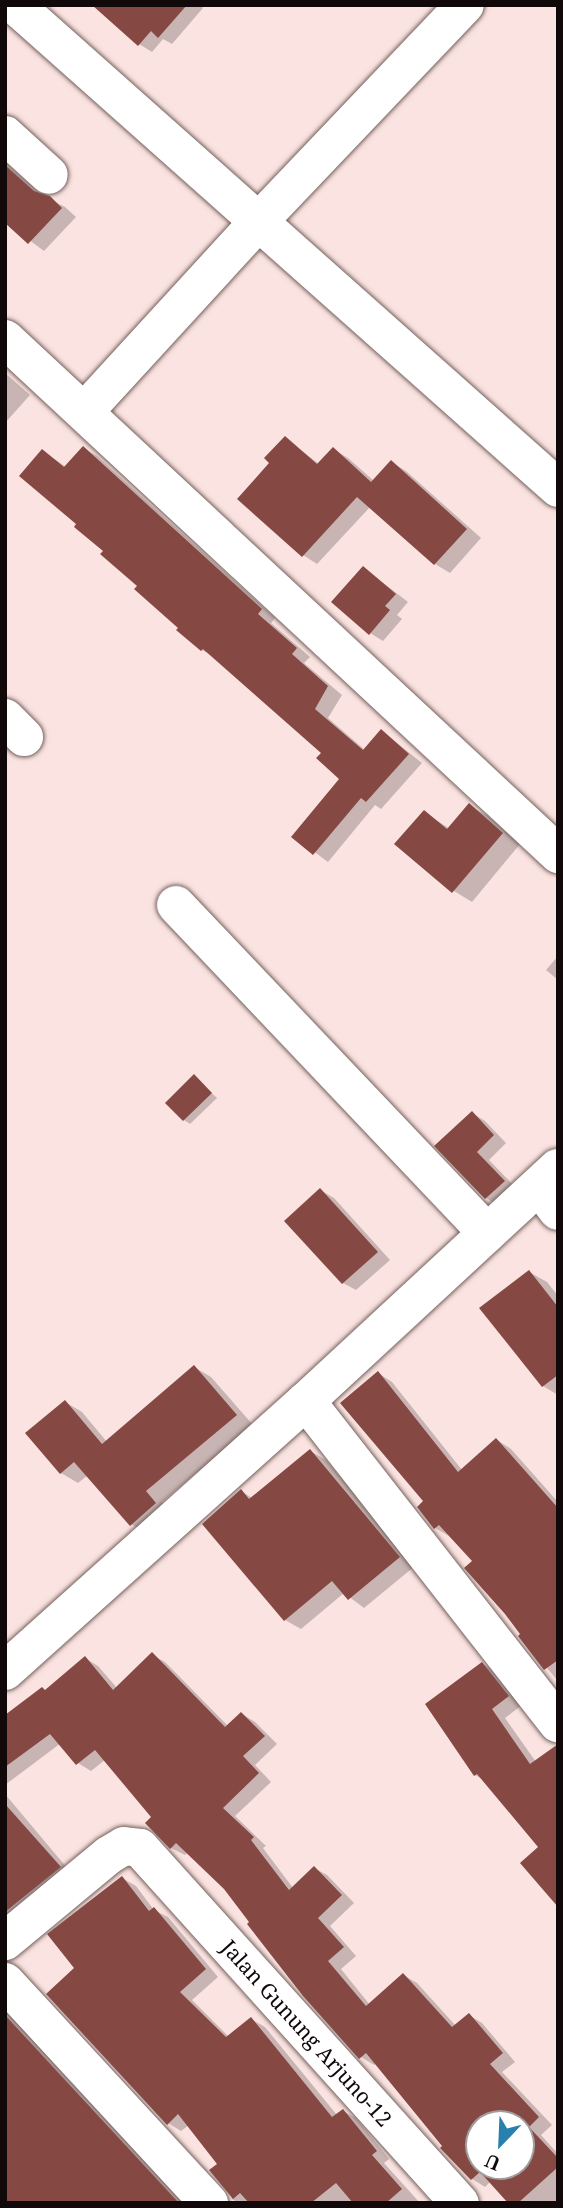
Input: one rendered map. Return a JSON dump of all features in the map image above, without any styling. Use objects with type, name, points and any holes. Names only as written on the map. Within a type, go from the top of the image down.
[{"type":"street","points":[[15,5],[260,220],[558,488]]},
{"type":"street","points":[[85,412],[260,220],[465,5]]},
{"type":"street","points":[[5,135],[49,175]]},
{"type":"street","points":[[5,339],[558,854]]},
{"type":"street","points":[[176,905],[487,1233]]},
{"type":"street","points":[[5,1671],[306,1401],[487,1233],[551,1188]]},
{"type":"street","points":[[306,1401],[558,1723]]},
{"type":"street","name":"Jalan Gunung Arjuno-12","points":[[5,1941],[124,1846],[139,1848],[460,2203]]},
{"type":"street","points":[[5,1982],[209,2203]]},
{"type":"building","points":[[92,5],[187,5],[158,38],[151,31],[138,46]]},
{"type":"building","points":[[5,165],[34,191],[50,196],[62,208],[28,244],[5,223]]},
{"type":"building","points":[[285,436],[317,464],[333,447],[371,482],[391,460],[467,529],[434,565],[357,497],[302,557],[237,499],[269,463],[264,458]]},
{"type":"building","points":[[83,446],[262,609],[258,614],[297,648],[292,654],[328,686],[315,709],[363,750],[381,729],[409,754],[366,802],[361,798],[313,855],[291,837],[339,779],[316,758],[321,753],[203,649],[201,651],[176,630],[178,628],[134,589],[137,586],[100,554],[103,551],[74,527],[76,524],[19,476],[42,449],[64,467]]},
{"type":"building","points":[[363,566],[396,594],[385,606],[390,610],[369,635],[331,602]]},
{"type":"building","points":[[469,803],[503,833],[452,893],[394,844],[424,810],[447,829]]},
{"type":"building","points":[[194,1074],[212,1093],[183,1121],[165,1103]]},
{"type":"building","points":[[472,1111],[494,1135],[477,1152],[505,1181],[485,1199],[434,1146]]},
{"type":"building","points":[[320,1188],[378,1252],[342,1284],[284,1221]]},
{"type":"building","points":[[529,1270],[558,1307],[558,1375],[542,1387],[479,1308]]},
{"type":"building","points":[[194,1365],[237,1415],[146,1491],[156,1503],[130,1526],[74,1462],[60,1474],[25,1433],[65,1400],[102,1444]]},
{"type":"building","points":[[378,1371],[458,1472],[496,1438],[558,1508],[558,1660],[544,1670],[505,1614],[464,1568],[472,1561],[439,1525],[434,1529],[417,1507],[423,1501],[340,1403]]},
{"type":"building","points":[[310,1449],[400,1557],[348,1600],[332,1581],[284,1621],[202,1524],[241,1489],[249,1499]]},
{"type":"building","points":[[152,1652],[225,1727],[241,1712],[265,1736],[243,1756],[259,1773],[223,1808],[254,1837],[251,1840],[289,1890],[314,1866],[342,1895],[318,1918],[344,1947],[328,1961],[366,2006],[403,1973],[452,2027],[469,2013],[503,2053],[490,2064],[533,2110],[465,2110],[465,2174],[440,2148],[442,2146],[366,2053],[359,2059],[303,1996],[247,1924],[249,1922],[224,1889],[176,1843],[170,1849],[145,1823],[151,1817],[95,1750],[76,1765],[50,1734],[5,1767],[5,1715],[42,1687],[45,1690],[85,1656],[113,1690]]},
{"type":"building","points":[[482,1662],[509,1696],[492,1709],[530,1764],[558,1744],[558,1907],[520,1863],[538,1847],[477,1774],[474,1776],[425,1704]]},
{"type":"building","points":[[5,1804],[61,1867],[5,1912]]},
{"type":"building","points":[[122,1876],[149,1911],[154,1907],[206,1969],[180,1992],[226,2037],[251,2017],[332,2117],[343,2109],[377,2151],[372,2155],[402,2189],[386,2203],[353,2203],[336,2183],[311,2203],[249,2203],[240,2193],[233,2199],[209,2170],[217,2164],[178,2114],[167,2125],[46,1994],[74,1968],[47,1934]]},
{"type":"building","points":[[5,2015],[179,2203],[5,2203]]},
{"type":"building","points":[[535,2133],[558,2158],[558,2167],[518,2203],[508,2203],[487,2180],[535,2180]]}]
